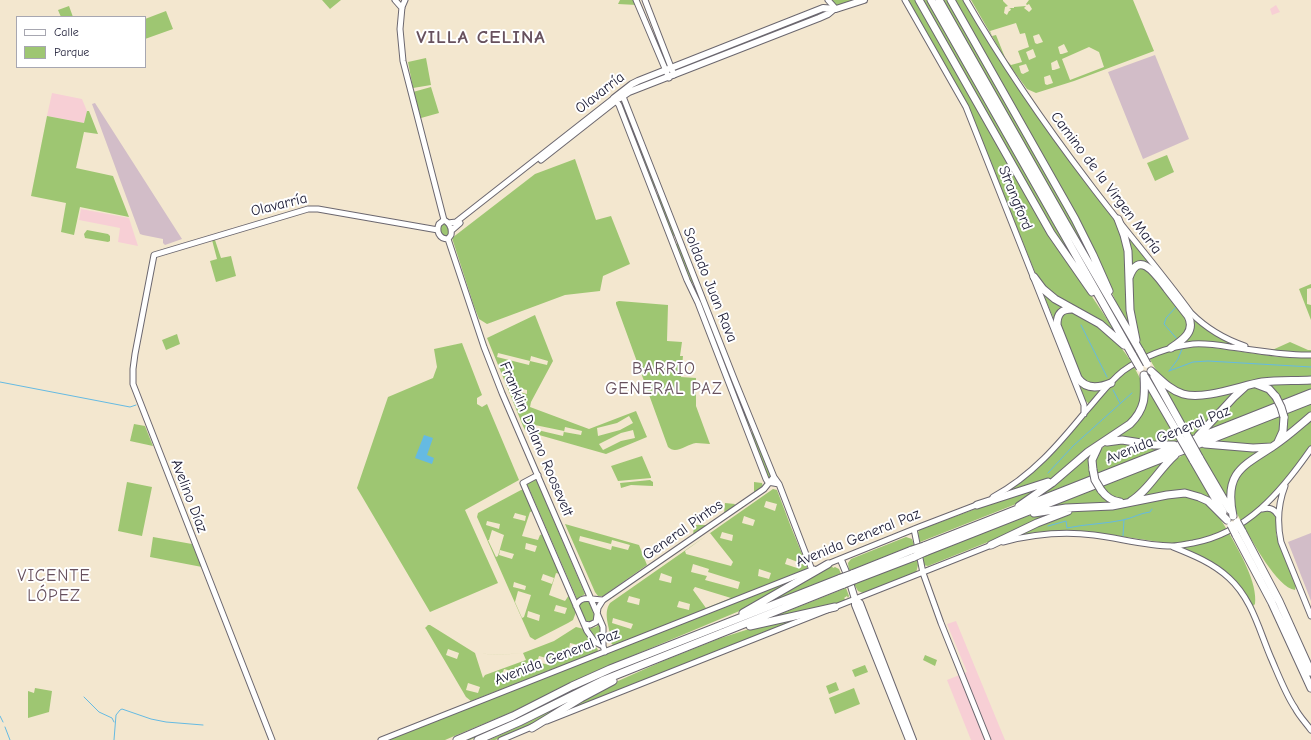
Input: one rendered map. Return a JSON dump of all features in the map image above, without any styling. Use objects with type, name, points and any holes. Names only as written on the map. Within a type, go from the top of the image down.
[{"type":"highway","points":[[919,0],[1051,233],[1092,293],[1107,310]]},
{"type":"highway","points":[[931,0],[1131,353],[1180,430],[1278,601],[1311,672]]},
{"type":"highway","points":[[939,0],[1151,371],[1180,430]]},
{"type":"highway","points":[[951,0],[1075,219],[1096,262],[1114,306]]},
{"type":"highway","points":[[1118,219],[1128,247],[1130,310],[1138,348]]},
{"type":"highway","points":[[1129,278],[1132,271],[1138,265],[1146,266],[1151,269],[1192,317],[1187,336],[1171,348]]},
{"type":"highway","points":[[1034,277],[1051,296],[1100,324],[1131,353]]},
{"type":"highway","points":[[1072,309],[1067,309],[1060,312],[1055,325],[1077,381],[1091,387],[1103,386],[1111,382]]},
{"type":"highway","points":[[1151,371],[1172,388],[1184,394],[1191,395],[1207,394],[1251,384],[1311,380]]},
{"type":"highway","points":[[1017,512],[1023,502],[1044,489],[1088,452],[1130,424],[1140,412],[1144,401],[1144,375]]},
{"type":"highway","points":[[1198,441],[1234,397],[1251,384],[1264,386],[1276,397],[1281,407],[1284,418],[1283,431],[1275,445]]},
{"type":"highway","name":"Avenida General Paz","points":[[1198,441],[1311,392]]},
{"type":"highway","name":"Avenida General Paz","points":[[457,740],[513,716],[596,675],[710,634],[1180,448],[1311,400]]},
{"type":"highway","points":[[1232,521],[1230,501],[1234,478],[1240,469],[1275,445],[1311,416]]},
{"type":"highway","points":[[1116,440],[1180,448],[1139,495],[1127,503],[1114,502],[1101,490],[1095,480],[1093,455],[1101,443],[1116,440]]},
{"type":"highway","points":[[1198,441],[1253,448],[1275,445]]},
{"type":"highway","points":[[977,505],[1036,487],[1062,475]]},
{"type":"highway","points":[[1017,512],[1112,506],[1185,493],[1208,501],[1232,521]]},
{"type":"highway","points":[[991,545],[1037,523],[1078,508]]},
{"type":"highway","points":[[1239,533],[1311,688]]},
{"type":"highway","points":[[710,634],[828,564]]},
{"type":"highway","points":[[710,634],[835,607]]},
{"type":"highway","name":"Avenida General Paz","points":[[478,740],[597,683],[652,661],[710,634]]},
{"type":"highway","points":[[532,728],[595,690],[652,661]]},
{"type":"main road","name":"Olavarría","points":[[622,94],[672,76],[819,18],[835,9],[864,0]]},
{"type":"main road","name":"Olavarría","points":[[615,100],[635,82],[823,8],[835,9]]},
{"type":"main road","points":[[841,560],[856,599],[860,603],[913,740]]},
{"type":"main road","points":[[856,599],[855,605],[857,612],[909,740]]},
{"type":"street","points":[[395,0],[402,7]]},
{"type":"street","points":[[401,0],[400,2],[402,7]]},
{"type":"street","points":[[405,0],[402,7],[400,34],[404,61],[446,221],[452,230],[448,239],[441,237],[438,230],[439,224],[446,221]]},
{"type":"street","points":[[636,0],[672,76]]},
{"type":"street","points":[[645,0],[669,69]]},
{"type":"street","points":[[828,0],[835,9]]},
{"type":"street","name":"Strangford","points":[[905,0],[965,104],[1034,277],[1055,325]]},
{"type":"street","name":"Camino de la Virgen María","points":[[966,0],[990,41],[1029,100],[1091,185],[1192,317],[1218,335],[1255,350]]},
{"type":"street","name":"Soldado Juan Rava","points":[[622,94],[729,368],[774,477],[779,484],[812,570]]},
{"type":"street","name":"Olavarría","points":[[446,221],[456,222],[615,100]]},
{"type":"street","name":"Olavarría","points":[[452,230],[615,100]]},
{"type":"street","name":"Soldado Juan Rava","points":[[615,100],[620,105],[766,480],[770,482]]},
{"type":"street","name":"Olavarría","points":[[154,255],[310,209],[438,230]]},
{"type":"street","name":"Franklin Delano Roosevelt","points":[[448,239],[484,346],[604,631],[604,649]]},
{"type":"street","name":"Avelino Díaz","points":[[154,255],[135,354],[132,373],[133,384],[272,740]]},
{"type":"street","name":"Avenida General Paz","points":[[381,740],[604,649],[841,560],[914,529],[977,505],[1007,489],[1036,467],[1056,447],[1111,382],[1124,370],[1140,360],[1171,348],[1201,344],[1279,354],[1311,355]]},
{"type":"street","points":[[1077,381],[1084,405],[1084,414]]},
{"type":"street","points":[[1172,546],[1198,542],[1218,536],[1243,523],[1261,509],[1287,482],[1311,449]]},
{"type":"street","name":"Franklin Delano Roosevelt","points":[[538,475],[523,483],[584,624],[591,637],[604,649]]},
{"type":"street","name":"General Pintos","points":[[603,600],[764,489],[774,477]]},
{"type":"street","points":[[770,482],[779,484]]},
{"type":"street","points":[[1287,482],[1283,492],[1278,515],[1281,542],[1311,616]]},
{"type":"street","points":[[1261,509],[1271,508],[1275,510],[1278,515]]},
{"type":"street","points":[[914,529],[923,572],[941,622],[988,740]]},
{"type":"street","points":[[501,740],[991,545],[1029,535],[1067,533],[1092,534],[1172,546],[1194,555],[1218,568],[1230,578],[1250,606],[1271,658],[1294,708],[1311,730]]},
{"type":"street","points":[[576,606],[577,603],[583,598],[603,600],[598,608],[596,622],[593,625],[588,626],[584,624]]},
{"type":"shaded area","points":[[1276,5],[1280,12],[1272,15],[1270,9]]},
{"type":"shaded area","points":[[1155,55],[1189,139],[1143,159],[1108,72]]},
{"type":"shaded area","points":[[52,93],[82,99],[87,111],[84,123],[47,116]]},
{"type":"shaded area","points":[[95,103],[182,239],[165,245],[163,243],[163,239],[140,234],[92,104]]},
{"type":"shaded area","points":[[81,209],[129,218],[138,246],[118,242],[120,228],[79,220]]},
{"type":"shaded area","points":[[1311,533],[1311,601],[1288,542]]},
{"type":"shaded area","points":[[956,621],[1005,740],[971,740],[947,680],[967,672],[947,624]]},
{"type":"green space","points":[[322,0],[341,0],[330,9]]},
{"type":"green space","points":[[620,0],[634,0],[637,5],[618,4]]},
{"type":"green space","points":[[832,0],[858,0],[837,6]]},
{"type":"green space","points":[[908,0],[917,0],[1050,234],[1121,341],[1048,292],[1036,275],[967,103]]},
{"type":"green space","points":[[922,0],[928,0],[1079,265],[1078,266],[1053,232]]},
{"type":"green space","points":[[943,0],[949,0],[1073,221],[1091,258],[1069,223]]},
{"type":"green space","points":[[953,0],[963,0],[1003,66],[1060,148],[1116,221],[1123,235],[1133,334],[1117,304],[1095,255]]},
{"type":"green space","points":[[971,0],[1003,0],[1008,6],[1005,7],[1004,13],[1007,15],[1011,9],[1009,8],[1014,7],[1026,6],[1024,8],[1029,12],[1032,9],[1029,4],[1026,4],[1029,0],[1133,0],[1154,51],[1074,81],[1036,93],[1027,89],[1007,62]],"holes":[[[1016,23],[1020,34],[1025,33],[1029,47],[1018,51],[1022,62],[1011,65],[1006,60],[996,35],[992,36],[990,31]],[[1039,34],[1043,42],[1037,44],[1035,43],[1033,36]],[[1064,44],[1068,52],[1060,54],[1058,47]],[[1089,47],[1099,52],[1104,67],[1070,80],[1062,59]],[[1033,49],[1036,57],[1029,60],[1026,52]],[[1057,60],[1060,68],[1052,70],[1051,63]],[[1026,64],[1029,71],[1023,74],[1021,73],[1019,66]],[[1050,75],[1053,83],[1047,85],[1045,84],[1044,77]]]},
{"type":"green space","points":[[69,6],[73,16],[61,16],[58,10]]},
{"type":"green space","points":[[826,9],[829,11],[682,70],[680,66]]},
{"type":"green space","points":[[166,11],[173,29],[146,39],[146,19]]},
{"type":"green space","points":[[426,58],[431,85],[413,88],[408,62]]},
{"type":"green space","points":[[431,87],[439,113],[421,118],[413,92]]},
{"type":"green space","points":[[622,105],[624,106],[637,141],[636,141]]},
{"type":"green space","points":[[87,111],[89,111],[98,134],[84,132],[76,168],[113,176],[129,217],[80,207],[74,235],[61,232],[66,203],[31,196],[47,116],[84,123]]},
{"type":"green space","points":[[639,147],[641,148],[656,186],[655,188],[654,187]]},
{"type":"green space","points":[[1167,155],[1174,172],[1155,181],[1147,163]]},
{"type":"green space","points":[[575,159],[596,220],[611,216],[630,264],[603,276],[600,291],[565,295],[487,324],[479,319],[452,238],[535,174]]},
{"type":"green space","points":[[658,195],[675,234],[674,236],[672,235],[657,197]]},
{"type":"green space","points":[[442,221],[448,223],[450,237],[441,237],[438,226]]},
{"type":"green space","points":[[87,230],[108,234],[110,236],[110,241],[108,242],[85,238],[84,234]]},
{"type":"green space","points":[[1126,234],[1153,268],[1130,268]]},
{"type":"green space","points":[[212,240],[215,240],[221,258],[231,256],[236,276],[216,282],[210,261],[217,259]]},
{"type":"green space","points":[[678,242],[694,283],[692,283],[676,245]]},
{"type":"green space","points":[[1140,267],[1148,269],[1188,320],[1187,333],[1170,346],[1146,355],[1138,337],[1132,298],[1131,278],[1133,272]]},
{"type":"green space","points":[[1311,284],[1311,288],[1307,289],[1307,304],[1311,305],[1311,320],[1299,289]]},
{"type":"green space","points":[[1041,289],[1065,307],[1055,322]]},
{"type":"green space","points":[[616,302],[668,305],[667,341],[682,342],[680,356],[683,356],[681,377],[696,378],[696,406],[710,444],[696,443],[678,450],[668,447],[616,304]]},
{"type":"green space","points":[[1067,311],[1077,314],[1096,324],[1113,338],[1132,363],[1110,381],[1096,386],[1082,381],[1059,325],[1059,318]]},
{"type":"green space","points":[[535,315],[553,361],[531,402],[530,407],[589,429],[636,411],[647,437],[606,454],[525,430],[523,426],[487,338]],"holes":[[[498,353],[530,361],[529,365],[497,357]],[[531,356],[548,361],[547,365],[530,361]],[[509,386],[527,390],[527,394],[508,389]],[[629,416],[633,423],[620,430],[598,436],[597,428],[617,423]],[[530,424],[564,431],[563,436],[529,428]],[[565,427],[582,431],[581,435],[564,432]],[[633,430],[635,438],[621,441],[603,450],[599,444],[621,433]]]},
{"type":"green space","points":[[1192,316],[1213,334],[1238,345],[1182,344]]},
{"type":"green space","points":[[177,334],[180,344],[166,350],[162,340]]},
{"type":"green space","points":[[1290,342],[1311,350],[1311,353],[1300,354],[1270,351]]},
{"type":"green space","points":[[462,343],[482,395],[477,398],[477,404],[482,407],[487,404],[519,480],[465,510],[498,583],[430,612],[357,488],[388,397],[433,378],[437,367],[434,349]]},
{"type":"green space","points":[[1201,346],[1279,357],[1311,357],[1311,378],[1199,393],[1179,390],[1159,375],[1149,358],[1172,350]]},
{"type":"green space","points":[[1134,367],[1142,382],[1143,394],[1134,418],[1053,478],[998,497],[1043,463],[1066,439],[1103,394]]},
{"type":"green space","points":[[1158,379],[1178,394],[1240,388],[1198,432],[1191,436]]},
{"type":"green space","points":[[1311,382],[1311,389],[1282,400],[1273,389],[1265,384]]},
{"type":"green space","points":[[734,384],[751,425],[749,426],[733,386]]},
{"type":"green space","points":[[1079,384],[1103,389],[1090,403],[1088,403],[1085,400]]},
{"type":"green space","points":[[1147,385],[1179,440],[1169,443],[1112,439],[1130,427]]},
{"type":"green space","points":[[1254,386],[1267,392],[1276,403],[1206,431],[1241,392]]},
{"type":"green space","points":[[1311,402],[1311,413],[1284,435],[1288,423],[1286,412]]},
{"type":"green space","points":[[1280,414],[1281,424],[1279,433],[1271,444],[1266,446],[1210,442]]},
{"type":"green space","points":[[1311,419],[1311,446],[1286,481],[1263,505],[1241,521],[1235,510],[1233,491],[1241,471]]},
{"type":"green space","points":[[134,424],[145,426],[153,446],[130,441]]},
{"type":"green space","points":[[752,432],[771,477],[770,478],[768,477],[750,434]]},
{"type":"green space","points":[[1113,442],[1165,447],[1097,474],[1096,458],[1100,450]]},
{"type":"green space","points":[[1204,447],[1264,449],[1246,461],[1228,501],[1198,449]]},
{"type":"green space","points":[[1091,452],[1088,466],[1091,476],[1029,500]]},
{"type":"green space","points":[[1186,453],[1217,507],[1200,495],[1141,497],[1172,462]]},
{"type":"green space","points":[[642,456],[651,478],[618,481],[611,466]]},
{"type":"green space","points":[[1169,458],[1144,488],[1136,495],[1128,499],[1119,500],[1111,497],[1101,485]]},
{"type":"green space","points":[[536,479],[585,594],[577,599],[527,484]]},
{"type":"green space","points":[[650,480],[653,482],[653,486],[631,485],[621,488],[620,483]]},
{"type":"green space","points":[[127,482],[152,487],[142,536],[118,531]]},
{"type":"green space","points":[[754,482],[762,483],[763,487],[754,494]]},
{"type":"green space","points":[[1047,484],[1016,504],[920,542],[918,533],[919,530]]},
{"type":"green space","points":[[1095,487],[1104,498],[1112,504],[1034,511]]},
{"type":"green space","points":[[773,489],[777,490],[807,569],[614,646],[611,643],[607,617],[610,603],[707,535],[685,551],[686,554],[731,566],[733,562],[710,533]],"holes":[[[766,501],[777,504],[775,511],[764,507]],[[744,516],[755,520],[753,526],[742,523]],[[722,532],[733,535],[732,541],[720,538]],[[787,558],[798,562],[797,568],[785,564]],[[693,564],[709,569],[708,572],[740,582],[738,589],[705,580],[707,576],[691,572]],[[759,569],[771,573],[769,579],[758,576]],[[661,573],[672,577],[671,583],[659,580]],[[695,587],[731,598],[706,608],[693,590]],[[629,596],[640,599],[639,605],[627,602]],[[679,601],[690,604],[689,610],[677,607]],[[613,618],[633,624],[631,629],[612,623]]]},
{"type":"green space","points":[[521,490],[525,490],[565,585],[560,574],[556,573],[549,595],[565,601],[569,595],[576,612],[573,620],[535,640],[530,637],[477,517],[478,513]],"holes":[[[533,511],[543,534],[540,535],[538,540],[522,536],[530,512]],[[515,513],[526,516],[525,521],[513,518]],[[487,521],[500,524],[499,529],[486,525]],[[492,530],[504,535],[498,556],[496,557],[488,540]],[[526,543],[537,546],[535,552],[525,549]],[[500,550],[514,554],[512,559],[499,555]],[[543,574],[554,578],[552,584],[541,580]],[[514,582],[526,586],[525,590],[513,587]],[[518,591],[531,595],[524,617],[522,618],[515,602]],[[556,605],[567,608],[565,614],[554,611]],[[528,611],[540,615],[539,621],[527,617]]]},
{"type":"green space","points":[[1177,495],[1195,498],[1208,504],[1217,514],[1227,530],[1197,540],[1173,544],[1092,532],[1066,531],[1035,532],[1005,540],[1065,514],[1080,510]]},
{"type":"green space","points":[[725,503],[735,504],[733,508],[724,514]]},
{"type":"green space","points":[[1063,510],[928,566],[923,565],[921,557],[1019,518]]},
{"type":"green space","points":[[1267,510],[1274,512],[1277,518],[1276,534],[1296,586],[1295,590],[1288,587],[1273,573],[1243,525],[1263,511]]},
{"type":"green space","points":[[565,524],[639,545],[647,565],[603,596],[598,596]],"holes":[[[580,536],[611,544],[612,540],[630,545],[628,550],[612,546],[611,550],[579,541]]]},
{"type":"green space","points":[[694,525],[708,525],[693,536]]},
{"type":"green space","points":[[1229,533],[1251,577],[1255,596],[1255,604],[1253,606],[1231,577],[1179,547],[1210,541]]},
{"type":"green space","points":[[153,537],[192,544],[202,567],[150,557]]},
{"type":"green space","points":[[906,537],[912,539],[914,545],[849,571],[848,563],[851,559]]},
{"type":"green space","points":[[917,559],[918,565],[916,573],[863,593],[858,591],[854,584]]},
{"type":"green space","points":[[832,566],[833,568],[835,567],[839,569],[841,574],[759,606],[826,568]]},
{"type":"green space","points":[[806,575],[749,607],[589,674],[512,712],[445,740],[387,740]]},
{"type":"green space","points":[[846,588],[849,596],[848,598],[847,596],[844,598],[846,600],[824,608],[765,620]]},
{"type":"green space","points":[[582,601],[589,602],[595,617],[595,620],[592,622],[586,621],[579,606]]},
{"type":"green space","points":[[817,612],[552,718],[609,685],[718,639],[749,629]]},
{"type":"green space","points":[[740,622],[600,679],[489,732],[470,740],[465,740],[599,677]]},
{"type":"green space","points":[[599,624],[601,642],[588,629],[596,627]]},
{"type":"green space","points":[[430,625],[475,653],[483,678],[485,675],[526,660],[523,653],[554,641],[576,627],[584,629],[598,650],[597,652],[471,701],[466,697],[425,628]],"holes":[[[570,643],[582,646],[580,653],[569,649]],[[448,649],[459,653],[457,659],[446,655]],[[539,656],[550,659],[549,665],[537,662]],[[504,669],[515,672],[513,679],[502,675]],[[468,683],[480,687],[478,693],[466,690]]]},
{"type":"green space","points":[[925,655],[937,660],[935,666],[923,660]]},
{"type":"green space","points":[[865,665],[868,672],[855,677],[852,670]]},
{"type":"green space","points":[[836,682],[839,690],[829,694],[826,686]]},
{"type":"green space","points":[[35,688],[52,691],[49,712],[28,718],[28,691],[34,693]]},
{"type":"green space","points":[[854,688],[860,704],[835,714],[829,698]]},
{"type":"green space","points":[[580,695],[530,726],[495,740],[489,740],[533,720]]},
{"type":"water","points":[[424,435],[433,438],[427,455],[434,458],[432,464],[415,458]]},
{"type":"waterway","points":[[1176,307],[1166,318],[1164,324],[1178,340]]},
{"type":"waterway","points":[[1081,325],[1107,377]]},
{"type":"waterway","points":[[1169,371],[1178,359],[1182,349]]},
{"type":"waterway","points":[[1169,371],[1193,362],[1208,361],[1311,367]]},
{"type":"waterway","points":[[0,382],[130,407],[136,405]]},
{"type":"waterway","points":[[1113,390],[1120,403]]},
{"type":"waterway","points":[[1048,473],[1073,446],[1132,393]]},
{"type":"waterway","points":[[1048,526],[1066,521],[1067,528],[1116,521],[1150,512],[1152,509]]},
{"type":"waterway","points":[[1123,536],[1124,520]]},
{"type":"waterway","points":[[84,697],[99,712],[112,718],[114,722]]},
{"type":"waterway","points":[[114,740],[116,715],[122,709],[151,719],[166,722],[203,725]]},
{"type":"waterway","points":[[0,716],[3,722]]},
{"type":"waterway","points":[[5,727],[10,740]]},
{"type":"district","name":"VILLA CELINA","points":[[481,38]]},
{"type":"district","name":"BARRIO GENERAL PAZ","points":[[664,379]]},
{"type":"district","name":"VICENTE LÓPEZ","points":[[54,586]]}]
